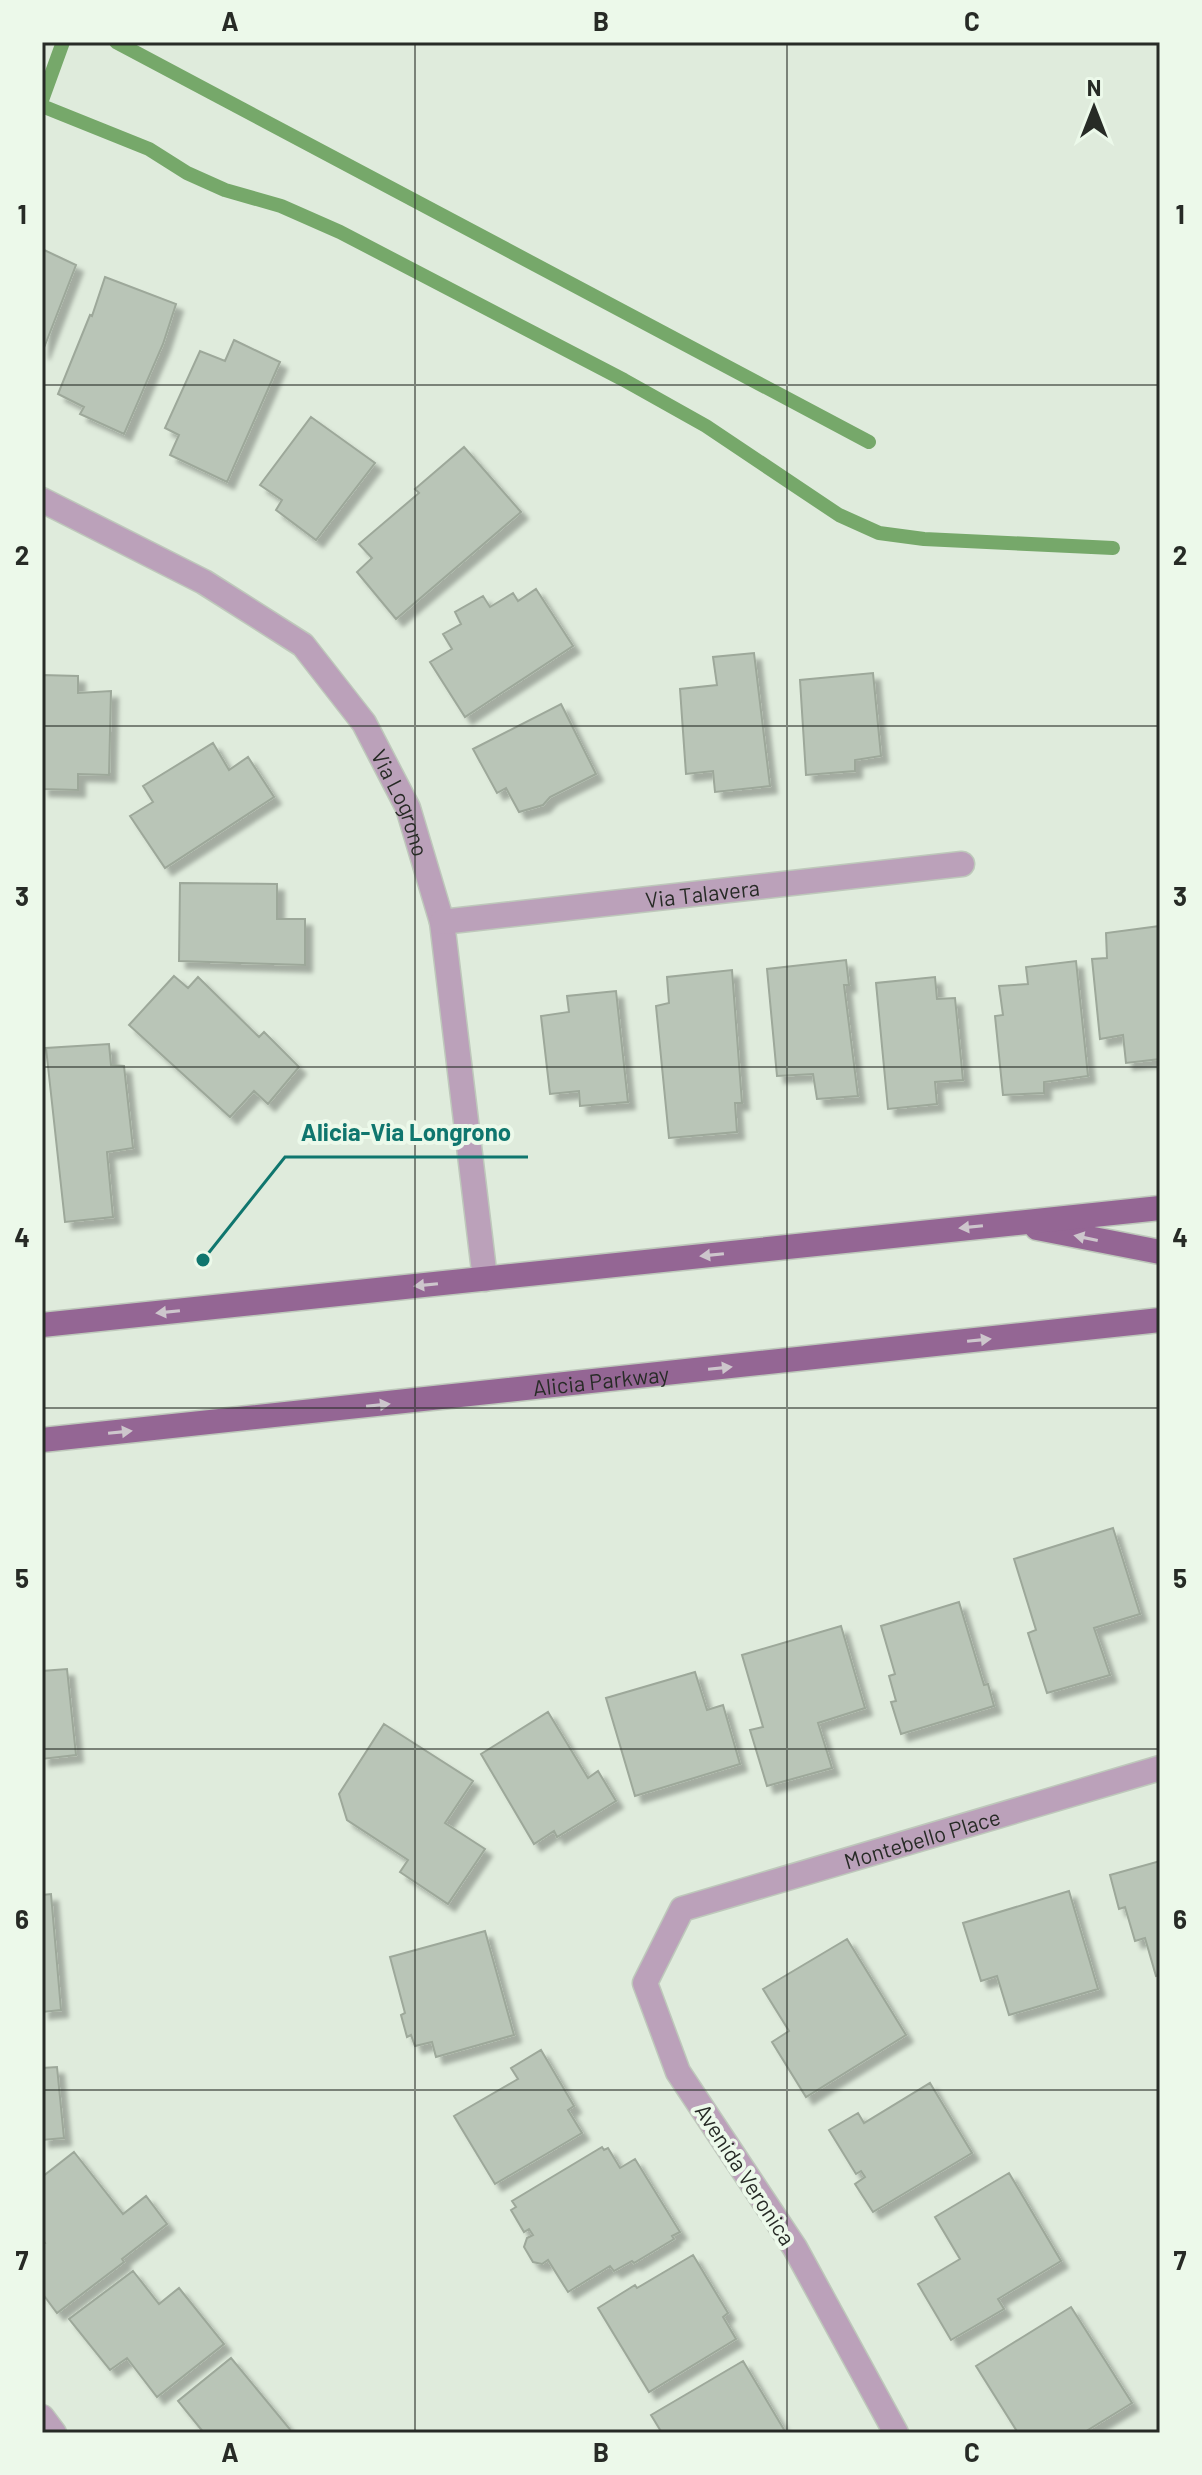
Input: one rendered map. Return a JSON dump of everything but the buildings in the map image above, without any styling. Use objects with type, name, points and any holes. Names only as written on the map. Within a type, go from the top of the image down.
[{"type":"main road","points":[[42,1325],[1160,1208]]},
{"type":"main road","points":[[1013,1223],[1160,1252]]},
{"type":"main road","name":"Alicia Parkway","points":[[42,1440],[1160,1320]]},
{"type":"street","name":"Via Logrono","points":[[42,500],[204,582],[303,645],[364,723],[408,808],[442,922],[485,1279]]},
{"type":"street","name":"Via Talavera","points":[[442,922],[962,864]]},
{"type":"street","name":"Montebello Place","points":[[682,1909],[1160,1768]]},
{"type":"street","name":"Avenida Veronica","points":[[682,1909],[645,1983],[678,2072],[795,2248],[896,2433]]},
{"type":"street","points":[[42,2417],[54,2433]]},
{"type":"waterway","points":[[42,100],[63,42]]},
{"type":"waterway","points":[[116,42],[869,442]]},
{"type":"waterway","points":[[42,106],[149,149],[187,173],[225,190],[281,206],[340,232],[624,380],[706,426],[839,515],[879,533],[924,539],[1113,548]]},
{"type":"place","name":"Alicia-Via Longrono","points":[[203,1260]]}]
